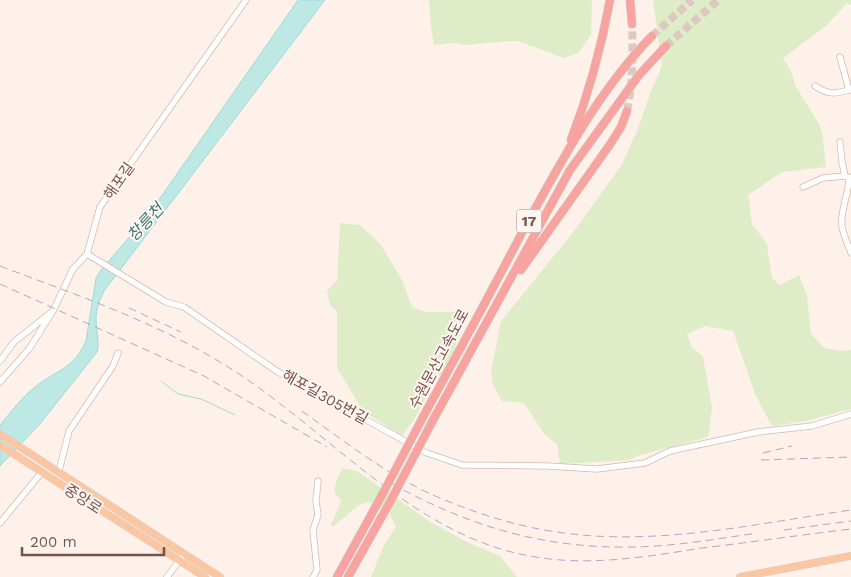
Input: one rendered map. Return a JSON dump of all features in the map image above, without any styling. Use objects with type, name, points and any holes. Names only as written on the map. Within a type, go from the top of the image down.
[{"type":"highway","name":"수원문산고속도로","points":[[566,153],[592,81],[605,31],[610,0]]},
{"type":"highway","points":[[630,0],[632,24]]},
{"type":"highway","name":"수원문산고속도로","points":[[336,577],[566,153],[617,76],[652,36]]},
{"type":"highway","name":"수원문산고속도로","points":[[348,577],[570,170],[640,75],[666,46]]},
{"type":"highway","name":"수원문산고속도로","points":[[498,302],[611,143],[621,127],[627,111]]},
{"type":"main road","name":"중앙로","points":[[0,434],[220,577]]},
{"type":"main road","name":"중앙로","points":[[0,445],[205,577]]},
{"type":"main road","points":[[740,577],[851,556]]},
{"type":"street","name":"해포길","points":[[0,361],[14,342],[53,311],[73,269],[88,254],[100,207],[246,0]]},
{"type":"street","points":[[815,86],[823,91],[836,94],[850,90],[840,57]]},
{"type":"street","points":[[840,142],[842,162],[848,177],[849,190],[842,218],[842,228],[851,253]]},
{"type":"street","points":[[803,187],[823,178],[848,177]]},
{"type":"street","name":"해포길305번길","points":[[88,254],[166,302],[184,307],[278,372],[427,453],[462,465],[547,466],[597,469],[645,463],[670,452],[758,432],[812,426],[851,414]]},
{"type":"street","points":[[0,382],[29,349],[53,311]]},
{"type":"street","name":"중앙로","points":[[59,471],[69,431],[114,366],[118,353]]},
{"type":"street","points":[[0,523],[40,471]]},
{"type":"street","points":[[313,577],[317,570],[313,530],[318,515],[316,500],[318,481]]},
{"type":"street","points":[[168,577],[184,554]]},
{"type":"green space","points":[[429,0],[592,0],[591,35],[579,52],[564,58],[518,41],[466,45],[454,43],[434,45]]},
{"type":"green space","points":[[653,0],[851,0],[851,5],[847,3],[826,26],[783,58],[791,71],[796,87],[819,124],[822,133],[826,167],[782,172],[748,195],[752,224],[767,244],[772,278],[780,285],[799,275],[807,296],[811,334],[824,348],[842,351],[851,350],[851,409],[806,421],[772,426],[756,396],[733,331],[705,326],[687,334],[692,348],[703,356],[712,408],[708,437],[628,460],[560,464],[557,444],[545,435],[524,403],[502,401],[493,385],[491,371],[501,321],[571,235],[621,166],[637,131],[662,66]]},
{"type":"green space","points":[[340,223],[360,225],[381,245],[402,280],[412,307],[425,312],[467,312],[453,355],[444,373],[436,379],[415,418],[402,436],[363,411],[337,368],[337,311],[330,305],[327,291],[337,280]]},
{"type":"green space","points":[[343,468],[357,471],[432,523],[469,543],[500,556],[517,577],[371,577],[384,545],[396,527],[387,509],[368,502],[357,506],[333,527],[331,525],[341,501],[334,491],[337,479]]},
{"type":"water","name":"창릉천","points":[[298,0],[325,0],[104,291],[98,304],[96,315],[97,352],[39,425],[0,466],[0,425],[30,391],[76,358],[86,341],[96,278],[149,214]]},
{"type":"waterway","points":[[161,381],[178,394],[201,399],[235,415]]},
{"type":"tunnel","points":[[652,36],[692,0]]},
{"type":"tunnel","points":[[666,46],[718,0]]},
{"type":"tunnel","points":[[627,111],[632,68],[632,24]]},
{"type":"railway","points":[[0,266],[122,313],[152,326],[211,357],[274,399],[377,481],[413,506],[450,528],[489,545],[530,556],[573,561],[594,561],[616,560],[851,529]]},
{"type":"railway","points":[[0,284],[204,376],[327,447]]},
{"type":"railway","points":[[129,308],[181,332]]},
{"type":"railway","points":[[302,411],[366,456],[416,487],[478,513],[509,522],[557,532],[630,537],[667,535],[741,527],[851,510]]},
{"type":"railway","points":[[763,453],[792,446]]},
{"type":"railway","points":[[761,460],[851,457]]},
{"type":"railway","points":[[392,484],[421,499],[480,523],[509,532],[570,544],[602,547],[636,547],[696,542],[757,533]]},
{"type":"railway","points":[[784,530],[851,521]]}]
